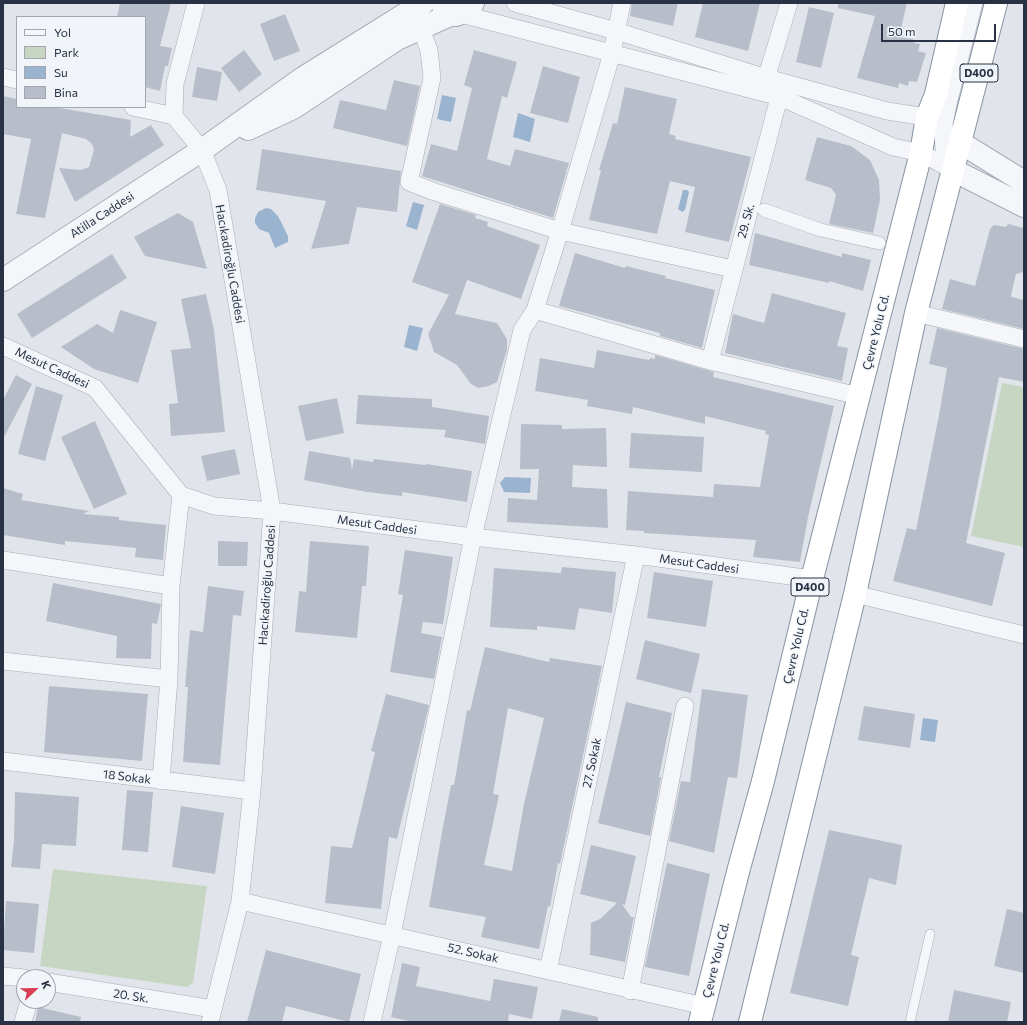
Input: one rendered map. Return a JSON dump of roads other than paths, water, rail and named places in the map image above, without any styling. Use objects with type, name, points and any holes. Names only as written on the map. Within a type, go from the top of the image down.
[{"type":"highway","name":"D400","points":[[921,153],[935,123],[936,94],[957,3]]},
{"type":"highway","name":"D400","points":[[750,1022],[855,594],[916,313],[996,3]]},
{"type":"highway","name":"Çevre Yolu Cd.","points":[[702,1014],[763,781],[812,579],[921,153]]},
{"type":"street","points":[[138,108],[174,116],[175,84],[196,3]]},
{"type":"street","points":[[202,150],[303,78],[424,3]]},
{"type":"street","points":[[515,3],[616,31],[764,86]]},
{"type":"street","points":[[372,1022],[392,935],[473,537],[522,330],[535,310],[560,231],[612,53],[622,3]]},
{"type":"street","points":[[764,86],[789,3]]},
{"type":"street","points":[[935,123],[948,104],[974,3]]},
{"type":"street","points":[[202,150],[293,108],[398,39],[421,29],[458,8],[461,14],[612,53],[887,111],[935,123],[961,143],[1024,182]]},
{"type":"street","points":[[421,29],[429,50],[432,78],[409,182],[435,192],[560,231],[733,269]]},
{"type":"street","points":[[3,77],[16,80]]},
{"type":"street","points":[[782,89],[893,147],[921,153],[1024,206]]},
{"type":"street","name":"29. Sk.","points":[[710,361],[733,269],[782,89]]},
{"type":"street","name":"Hacıkadiroğlu Caddesi","points":[[174,116],[202,150],[218,190],[272,511],[252,792],[240,901],[212,1016]]},
{"type":"street","points":[[935,123],[944,150],[953,170]]},
{"type":"street","name":"Atilla Caddesi","points":[[3,280],[202,150]]},
{"type":"street","points":[[764,210],[821,230],[879,243]]},
{"type":"street","points":[[535,310],[710,361],[859,396]]},
{"type":"street","points":[[916,313],[1024,338]]},
{"type":"street","name":"Mesut Caddesi","points":[[3,346],[95,388],[181,495],[214,506],[272,511],[473,537],[636,555],[812,579]]},
{"type":"street","points":[[161,781],[169,679],[171,586],[181,495]]},
{"type":"street","name":"27. Sokak","points":[[548,971],[636,555]]},
{"type":"street","points":[[3,560],[171,586]]},
{"type":"street","points":[[855,594],[1024,635]]},
{"type":"street","points":[[3,661],[169,679]]},
{"type":"street","points":[[630,991],[685,706]]},
{"type":"street","name":"18 Sokak","points":[[3,761],[252,792]]},
{"type":"street","name":"52. Sokak","points":[[240,901],[630,991],[702,1014]]},
{"type":"street","points":[[3,976],[16,977]]},
{"type":"street","name":"20. Sk.","points":[[56,984],[212,1016]]},
{"type":"street","points":[[23,1022],[27,1009]]},
{"type":"lane","points":[[910,1022],[930,934]]},
{"type":"water","points":[[442,95],[456,98],[451,122],[437,119]]},
{"type":"water","points":[[518,113],[535,119],[530,142],[513,137]]},
{"type":"water","points":[[683,190],[687,190],[689,192],[685,210],[682,212],[678,209]]},
{"type":"water","points":[[413,202],[424,205],[417,230],[406,226]]},
{"type":"water","points":[[266,208],[271,209],[278,216],[288,236],[288,242],[275,248],[269,233],[259,229],[255,223],[255,218],[258,212]]},
{"type":"water","points":[[409,325],[423,328],[417,351],[404,347]]},
{"type":"water","points":[[505,477],[531,478],[530,493],[504,492],[500,483]]},
{"type":"water","points":[[923,718],[938,720],[935,742],[920,740]]}]
